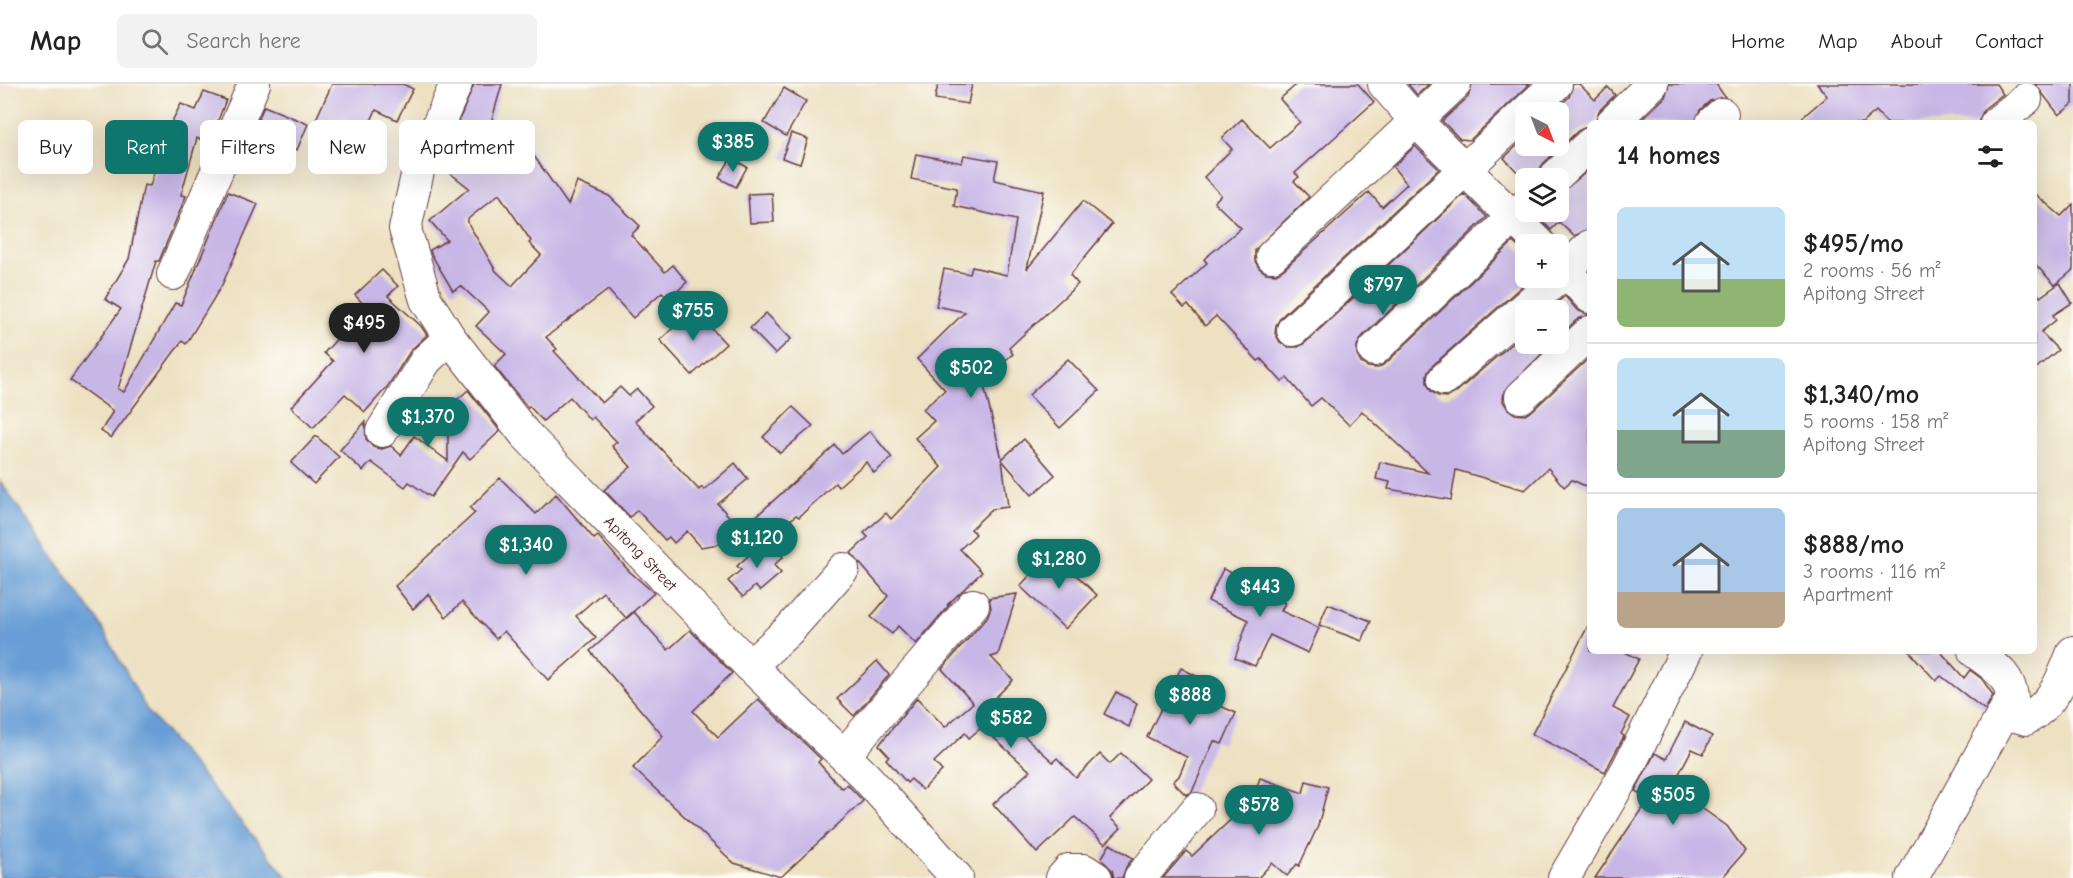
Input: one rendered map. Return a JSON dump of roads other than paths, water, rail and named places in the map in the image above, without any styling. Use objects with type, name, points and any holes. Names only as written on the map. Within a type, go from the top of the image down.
[{"type":"street","points":[[173,274],[254,84]]},
{"type":"street","name":"Apitong Street","points":[[456,84],[418,171],[405,229],[426,300],[450,338],[525,435],[750,666],[844,755],[957,878]]},
{"type":"street","points":[[1384,84],[1415,120],[1465,168],[1515,209]]},
{"type":"street","points":[[1272,256],[1455,84]]},
{"type":"street","points":[[1293,330],[1556,84]]},
{"type":"street","points":[[1615,120],[1652,84]]},
{"type":"street","points":[[2000,120],[2026,99]]},
{"type":"street","points":[[1565,168],[1587,147]]},
{"type":"street","points":[[1374,350],[1515,216]]},
{"type":"street","points":[[1569,264],[1587,249]]},
{"type":"street","points":[[1569,280],[1587,294]]},
{"type":"street","points":[[1444,379],[1543,288]]},
{"type":"street","points":[[1521,397],[1587,335]]},
{"type":"street","points":[[382,431],[426,360],[450,338]]},
{"type":"street","points":[[750,666],[789,630],[843,569]]},
{"type":"street","points":[[844,755],[973,605]]},
{"type":"street","points":[[2006,713],[2026,718],[2035,714],[2056,692],[2073,652]]},
{"type":"street","points":[[1564,878],[1628,770],[1685,654]]},
{"type":"street","points":[[1912,878],[2006,713],[2012,698],[2011,686],[2002,672],[1978,654]]},
{"type":"street","points":[[1140,878],[1197,809]]},
{"type":"street","points":[[1062,878],[1069,870],[1084,870],[1096,878]]},
{"type":"water","points":[[0,481],[98,621],[147,710],[288,878],[0,878]]}]
